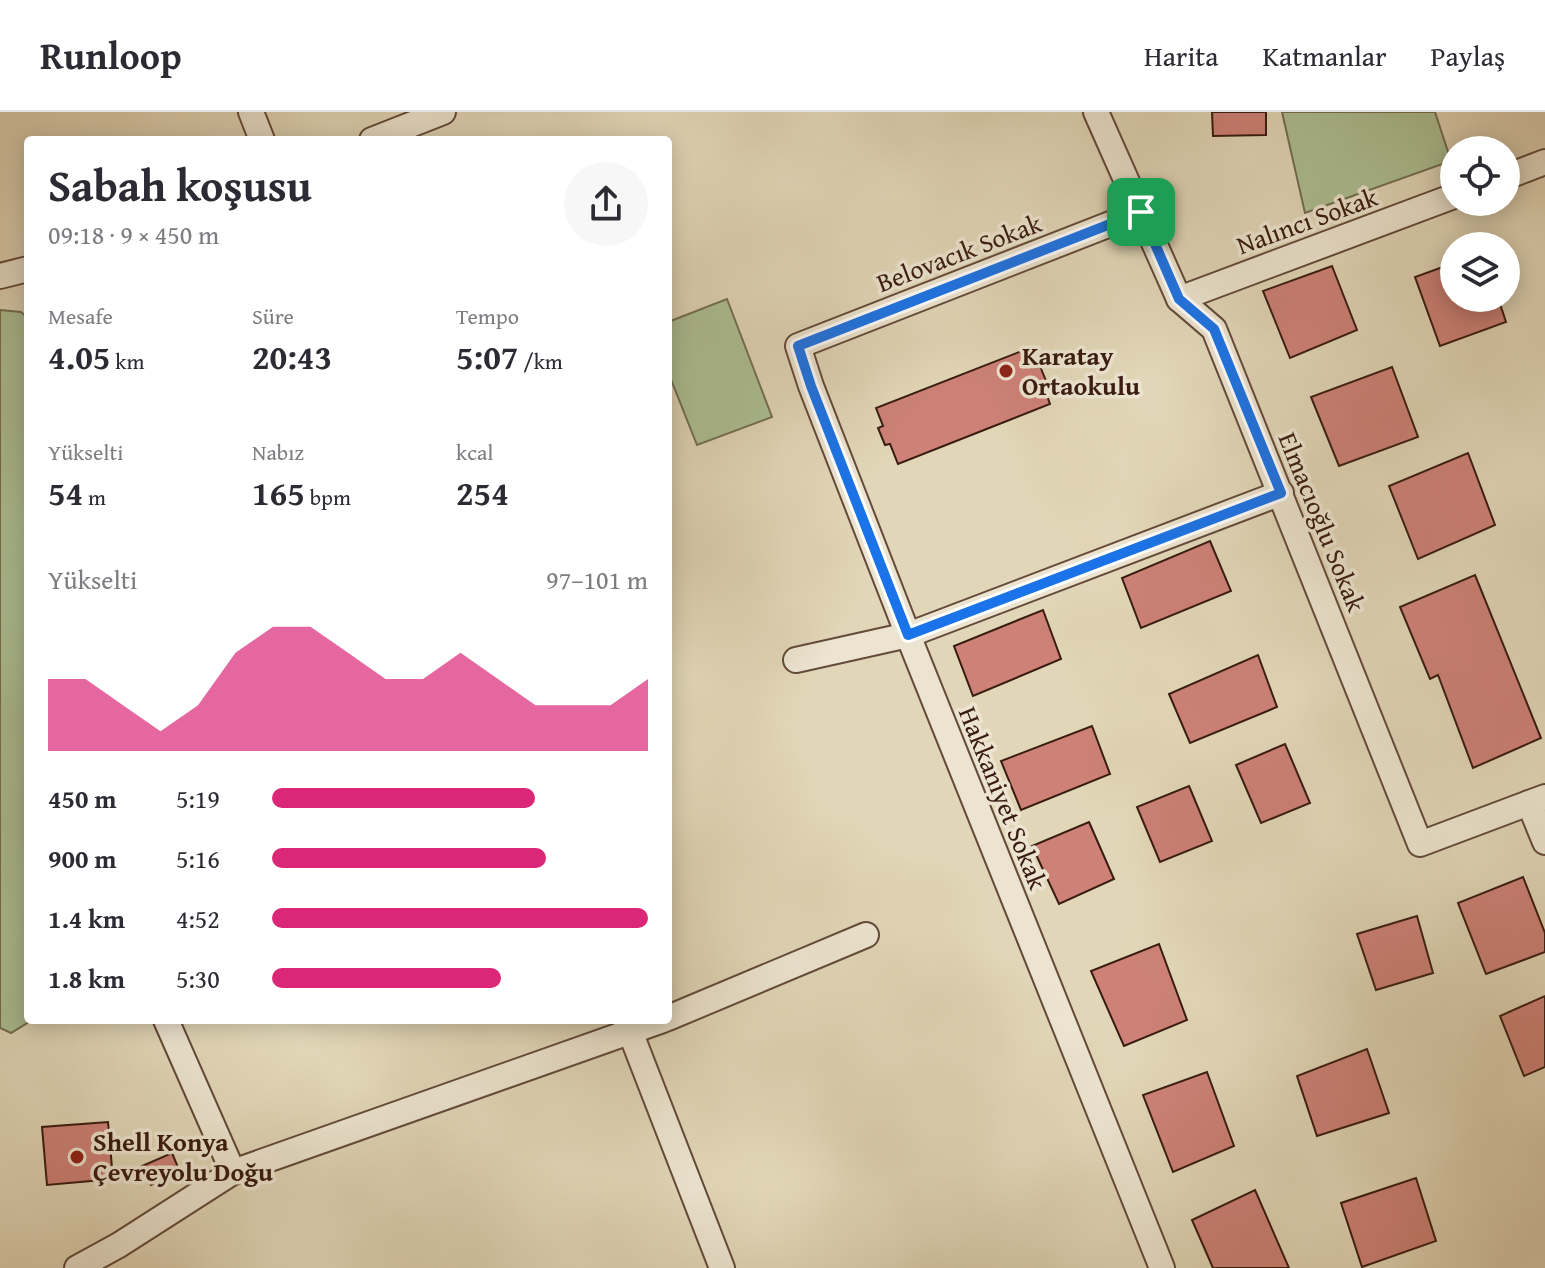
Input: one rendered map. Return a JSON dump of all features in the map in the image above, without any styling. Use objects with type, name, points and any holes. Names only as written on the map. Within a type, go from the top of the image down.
[{"type":"street","points":[[251,112],[260,136]]},
{"type":"street","points":[[382,136],[443,112]]},
{"type":"street","name":"Elmacıoğlu Sokak","points":[[1096,112],[1179,299],[1214,329],[1420,844],[1537,800]]},
{"type":"street","points":[[1520,172],[1545,162]]},
{"type":"street","name":"Nalıncı Sokak","points":[[1179,299],[1440,201]]},
{"type":"street","name":"Belovacık Sokak","points":[[798,346],[1141,212]]},
{"type":"street","points":[[0,276],[24,270]]},
{"type":"street","name":"Hakkaniyet Sokak","points":[[798,346],[908,635],[1162,1268]]},
{"type":"street","points":[[796,660],[908,635],[1281,493]]},
{"type":"street","points":[[1537,800],[1545,842]]},
{"type":"street","points":[[672,1016],[866,935]]},
{"type":"street","points":[[168,1024],[233,1172]]},
{"type":"street","points":[[77,1268],[120,1256],[233,1172],[628,1027],[722,1268]]},
{"type":"green space","points":[[1282,112],[1435,112],[1443,136],[1440,136],[1440,165],[1305,213]]},
{"type":"green space","points":[[727,299],[772,417],[697,445],[672,382],[672,320]]},
{"type":"green space","points":[[0,310],[24,315],[26,1024],[11,1033],[0,1028]]},
{"type":"building","points":[[1212,112],[1266,112],[1266,135],[1213,136]]},
{"type":"building","points":[[1332,266],[1357,330],[1290,358],[1263,291]]},
{"type":"building","points":[[1440,268],[1440,312],[1503,312],[1506,322],[1440,346],[1415,277]]},
{"type":"building","points":[[1027,349],[1035,368],[1040,366],[1050,391],[1046,393],[1050,404],[898,464],[890,444],[885,445],[878,428],[883,426],[876,408]]},
{"type":"building","points":[[1392,367],[1418,437],[1339,466],[1311,397]]},
{"type":"building","points":[[1468,453],[1495,525],[1418,559],[1389,486]]},
{"type":"building","points":[[1210,541],[1231,591],[1141,628],[1122,578]]},
{"type":"building","points":[[1475,575],[1541,738],[1473,768],[1438,675],[1430,679],[1400,607]]},
{"type":"building","points":[[1043,610],[1061,659],[973,696],[954,646]]},
{"type":"building","points":[[1258,655],[1277,707],[1190,743],[1169,694]]},
{"type":"building","points":[[1092,726],[1110,774],[1021,810],[1001,761]]},
{"type":"building","points":[[1285,744],[1310,803],[1261,823],[1236,765]]},
{"type":"building","points":[[1189,786],[1212,841],[1160,862],[1137,807]]},
{"type":"building","points":[[1089,822],[1114,879],[1059,904],[1032,846]]},
{"type":"building","points":[[1523,877],[1545,933],[1545,952],[1486,974],[1458,903]]},
{"type":"building","points":[[1417,916],[1433,973],[1376,990],[1357,934]]},
{"type":"building","points":[[1159,944],[1187,1020],[1124,1046],[1091,971]]},
{"type":"building","points":[[1545,996],[1545,1067],[1524,1076],[1500,1016]]},
{"type":"building","points":[[1367,1049],[1389,1113],[1317,1136],[1297,1076]]},
{"type":"building","points":[[1207,1072],[1234,1146],[1173,1172],[1143,1095]]},
{"type":"building","points":[[108,1122],[113,1179],[47,1185],[42,1127]]},
{"type":"building","points":[[172,1153],[180,1172],[151,1185],[142,1166]]},
{"type":"building","points":[[1416,1178],[1436,1241],[1362,1267],[1341,1203]]},
{"type":"building","points":[[1255,1190],[1289,1268],[1213,1268],[1192,1220]]},
{"type":"place","name":"Karatay Ortaokulu","points":[[1006,371]]},
{"type":"place","name":"Shell Konya Çevreyolu Doğu","points":[[77,1157]]},
{"type":"route","points":[[1141,212],[1179,299],[1214,329],[1281,493],[908,635],[798,346],[1141,212]]}]
